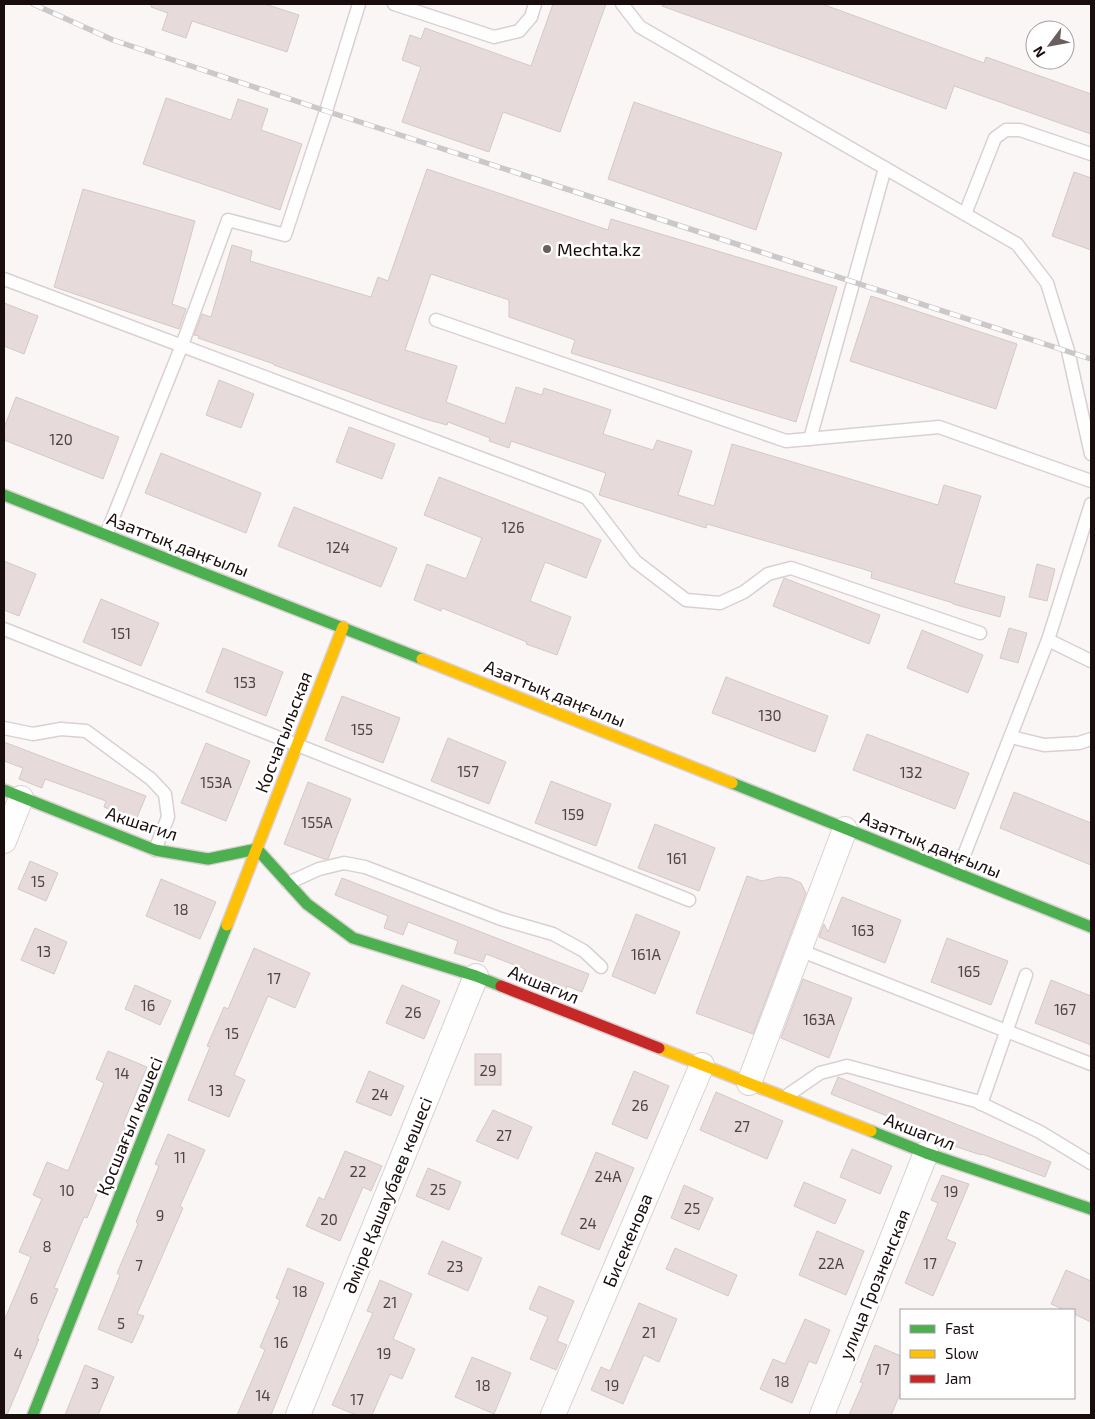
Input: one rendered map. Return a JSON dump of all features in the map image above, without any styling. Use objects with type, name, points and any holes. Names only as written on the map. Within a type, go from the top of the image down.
[{"type":"street","name":"Азаттық даңғылы","points":[[4,495],[343,627],[1091,928]]},
{"type":"street","name":"Косчагыльская","points":[[257,849],[343,627]]},
{"type":"street","points":[[4,841],[12,794]]},
{"type":"street","name":"Акшагил","points":[[12,794],[154,850],[208,859],[257,849],[307,904],[353,938],[476,976],[926,1153],[1091,1209]]},
{"type":"street","points":[[749,1083],[845,829]]},
{"type":"street","name":"Қосшағыл көшесі","points":[[33,1415],[257,849]]},
{"type":"street","name":"Әміре Қашаубаев көшесі","points":[[298,1415],[476,976]]},
{"type":"street","name":"Бисекенова","points":[[553,1415],[702,1065]]},
{"type":"street","name":"улица Грозненская","points":[[822,1415],[926,1153]]},
{"type":"lane","points":[[106,535],[182,345],[228,220],[285,235],[359,4]]},
{"type":"lane","points":[[394,4],[494,37],[519,31],[531,17],[536,4]]},
{"type":"lane","points":[[622,4],[640,27],[1017,244],[1047,284],[1068,351],[1091,454]]},
{"type":"lane","points":[[965,214],[995,138],[1006,130],[1020,130],[1091,154]]},
{"type":"lane","points":[[810,439],[885,168]]},
{"type":"lane","points":[[4,279],[587,498],[635,561],[686,600],[720,603],[744,592],[768,574],[791,568],[980,633]]},
{"type":"lane","points":[[436,320],[786,441],[940,427],[1091,481]]},
{"type":"lane","points":[[957,873],[1048,640],[1091,504]]},
{"type":"lane","points":[[4,629],[689,900]]},
{"type":"lane","points":[[1048,640],[1091,661]]},
{"type":"lane","points":[[4,728],[33,734],[61,729],[86,731],[151,779],[165,794],[168,817],[154,850]]},
{"type":"lane","points":[[1011,736],[1044,745],[1091,739]]},
{"type":"lane","points":[[288,883],[319,869],[344,863],[365,867],[501,919],[553,934],[584,951],[601,968]]},
{"type":"lane","points":[[799,950],[1091,1064]]},
{"type":"lane","points":[[982,1104],[1026,976]]},
{"type":"lane","points":[[785,1097],[820,1073],[847,1066],[976,1101],[1040,1132],[1091,1163]]},
{"type":"building","points":[[151,4],[265,4],[299,15],[287,52],[192,21],[186,38],[162,30],[168,13],[151,7]]},
{"type":"building","points":[[553,4],[606,4],[560,132],[503,112],[489,152],[402,122],[421,67],[402,60],[410,35],[421,39],[425,28],[531,66]]},
{"type":"building","points":[[663,4],[822,4],[984,63],[986,57],[1091,94],[1091,134],[954,86],[946,109],[662,6]]},
{"type":"building","points":[[166,98],[231,120],[238,99],[268,109],[261,130],[302,144],[280,210],[143,164]]},
{"type":"building","points":[[634,102],[782,153],[756,230],[608,179]]},
{"type":"building","points":[[427,169],[608,230],[611,219],[837,287],[796,422],[571,353],[575,340],[509,317],[509,300],[431,274],[405,350],[457,366],[446,402],[505,424],[516,387],[542,395],[544,388],[611,410],[603,434],[653,450],[657,440],[692,451],[678,495],[714,506],[732,444],[938,505],[944,485],[981,496],[954,583],[1005,597],[1000,617],[871,578],[872,572],[863,569],[707,524],[706,528],[599,495],[606,473],[511,441],[509,448],[489,441],[490,438],[448,422],[447,425],[425,419],[194,335],[202,314],[211,317],[232,245],[252,251],[250,261],[371,297],[378,277],[388,281]]},
{"type":"building","points":[[1074,172],[1091,178],[1091,250],[1052,236]]},
{"type":"building","points":[[83,189],[195,221],[172,304],[186,309],[179,329],[54,287]]},
{"type":"building","points":[[871,296],[1017,344],[996,409],[850,361]]},
{"type":"building","points":[[4,303],[38,316],[24,354],[4,346]]},
{"type":"building","points":[[219,380],[254,394],[241,428],[206,415]]},
{"type":"building","points":[[16,397],[119,437],[103,479],[4,440],[4,428]]},
{"type":"building","points":[[349,427],[395,444],[382,479],[336,462]]},
{"type":"building","points":[[161,453],[261,493],[246,533],[145,493]]},
{"type":"building","points":[[439,477],[601,540],[586,578],[545,562],[530,601],[571,617],[557,655],[526,644],[527,642],[442,608],[441,611],[414,600],[427,564],[466,579],[482,538],[424,515]]},
{"type":"building","points":[[294,507],[397,548],[381,587],[278,546]]},
{"type":"building","points":[[4,561],[36,574],[19,616],[4,610]]},
{"type":"building","points":[[1037,564],[1055,569],[1047,601],[1029,597]]},
{"type":"building","points":[[784,578],[880,615],[869,644],[773,606]]},
{"type":"building","points":[[101,599],[159,623],[141,666],[83,642]]},
{"type":"building","points":[[1009,628],[1027,633],[1018,663],[1000,658]]},
{"type":"building","points":[[922,630],[983,655],[968,693],[907,668]]},
{"type":"building","points":[[223,648],[283,672],[266,716],[206,692]]},
{"type":"building","points":[[726,677],[828,716],[815,752],[712,713]]},
{"type":"building","points":[[342,696],[400,718],[383,763],[325,740]]},
{"type":"building","points":[[867,734],[969,773],[955,809],[853,770]]},
{"type":"building","points":[[448,738],[506,762],[489,804],[431,781]]},
{"type":"building","points":[[4,742],[146,796],[136,820],[104,807],[106,801],[45,779],[42,788],[19,779],[23,768],[4,761]]},
{"type":"building","points":[[206,743],[250,761],[226,821],[181,803]]},
{"type":"building","points":[[551,781],[611,804],[596,846],[535,823]]},
{"type":"building","points":[[308,782],[351,799],[328,859],[284,844]]},
{"type":"building","points":[[1014,792],[1091,823],[1091,865],[1000,828]]},
{"type":"building","points":[[655,824],[715,848],[699,891],[638,868]]},
{"type":"building","points":[[30,861],[58,873],[46,901],[18,889]]},
{"type":"building","points":[[747,876],[762,881],[779,877],[790,878],[801,883],[806,893],[753,1034],[696,1013]]},
{"type":"building","points":[[342,878],[589,974],[582,992],[567,986],[564,994],[522,977],[525,969],[486,954],[483,962],[454,953],[458,941],[408,922],[403,935],[384,928],[388,916],[335,895]]},
{"type":"building","points":[[161,879],[216,902],[200,939],[146,916]]},
{"type":"building","points":[[842,897],[901,920],[885,963],[819,937],[824,924],[828,932]]},
{"type":"building","points":[[636,914],[680,932],[655,994],[612,976]]},
{"type":"building","points":[[35,928],[67,942],[54,974],[21,960]]},
{"type":"building","points":[[947,938],[1008,961],[991,1005],[931,982]]},
{"type":"building","points":[[254,948],[310,973],[295,1008],[268,996],[234,1075],[245,1080],[229,1117],[188,1100],[210,1047],[207,1046],[224,1007],[228,1009]]},
{"type":"building","points":[[803,979],[852,998],[829,1058],[781,1038]]},
{"type":"building","points":[[1051,980],[1091,996],[1091,1045],[1035,1023]]},
{"type":"building","points":[[135,985],[171,1001],[160,1025],[125,1009]]},
{"type":"building","points":[[402,985],[440,1001],[424,1039],[386,1023]]},
{"type":"building","points":[[108,1051],[147,1067],[123,1124],[126,1126],[87,1218],[84,1217],[54,1288],[58,1289],[37,1339],[39,1339],[7,1415],[4,1415],[4,1321],[31,1257],[19,1252],[42,1199],[33,1195],[47,1162],[68,1171],[104,1083],[96,1079]]},
{"type":"building","points":[[475,1054],[501,1054],[501,1085],[475,1085]]},
{"type":"building","points":[[369,1071],[404,1086],[391,1116],[356,1102]]},
{"type":"building","points":[[634,1071],[669,1086],[647,1139],[612,1124]]},
{"type":"building","points":[[838,1077],[1051,1162],[1045,1177],[954,1146],[956,1143],[831,1094]]},
{"type":"building","points":[[716,1092],[783,1121],[767,1159],[700,1130]]},
{"type":"building","points":[[493,1110],[532,1127],[518,1159],[476,1141]]},
{"type":"building","points":[[168,1134],[205,1150],[180,1206],[183,1208],[137,1314],[144,1316],[132,1343],[98,1329],[120,1275],[117,1273],[138,1224],[136,1222],[159,1166],[155,1164]]},
{"type":"building","points":[[852,1149],[892,1166],[880,1194],[840,1177]]},
{"type":"building","points":[[345,1151],[382,1166],[371,1191],[363,1187],[340,1241],[306,1226],[319,1197],[324,1200]]},
{"type":"building","points":[[596,1152],[634,1168],[599,1250],[561,1234]]},
{"type":"building","points":[[428,1168],[461,1182],[449,1210],[416,1196]]},
{"type":"building","points":[[942,1175],[969,1184],[946,1239],[956,1243],[933,1296],[905,1283],[938,1203],[931,1200]]},
{"type":"building","points":[[804,1182],[846,1200],[835,1224],[794,1206]]},
{"type":"building","points":[[684,1185],[713,1198],[699,1230],[671,1218]]},
{"type":"building","points":[[817,1231],[864,1251],[846,1295],[799,1275]]},
{"type":"building","points":[[442,1241],[482,1258],[468,1291],[428,1274]]},
{"type":"building","points":[[675,1248],[737,1275],[728,1296],[666,1269]]},
{"type":"building","points":[[288,1268],[324,1283],[271,1415],[237,1415],[265,1350],[260,1347],[280,1300],[276,1298]]},
{"type":"building","points":[[1066,1270],[1091,1281],[1091,1322],[1075,1314],[1075,1309],[1063,1309],[1051,1304]]},
{"type":"building","points":[[380,1280],[412,1294],[393,1339],[415,1349],[402,1379],[390,1374],[372,1415],[356,1415],[332,1405],[373,1313],[367,1311]]},
{"type":"building","points":[[539,1286],[574,1301],[557,1341],[567,1345],[556,1370],[530,1359],[548,1317],[529,1309]]},
{"type":"building","points":[[639,1303],[677,1319],[659,1362],[644,1355],[623,1404],[591,1390],[601,1367],[610,1371]]},
{"type":"building","points":[[805,1319],[830,1330],[816,1364],[809,1361],[792,1403],[760,1389],[773,1359],[785,1364]]},
{"type":"building","points":[[875,1345],[900,1356],[900,1394],[891,1415],[849,1415],[863,1383],[860,1382]]},
{"type":"building","points":[[472,1357],[511,1373],[494,1414],[455,1397]]},
{"type":"building","points":[[85,1365],[114,1377],[98,1415],[65,1415]]},
{"type":"railway","points":[[33,4],[113,40],[1091,359]]},
{"type":"traffic: fast","points":[[4,495],[422,659]]},
{"type":"traffic: fast","points":[[732,783],[1091,927]]},
{"type":"traffic: fast","points":[[4,790],[155,850],[208,859],[257,849],[307,904],[353,938],[476,976],[501,986]]},
{"type":"traffic: fast","points":[[33,1415],[227,925]]},
{"type":"traffic: fast","points":[[871,1131],[926,1153],[1091,1209]]},
{"type":"traffic: slow","points":[[227,925],[343,627]]},
{"type":"traffic: slow","points":[[422,659],[732,783]]},
{"type":"traffic: slow","points":[[659,1048],[871,1131]]},
{"type":"traffic: jam","points":[[501,986],[659,1048]]},
{"type":"place","name":"Mechta.kz","points":[[547,249]]}]
